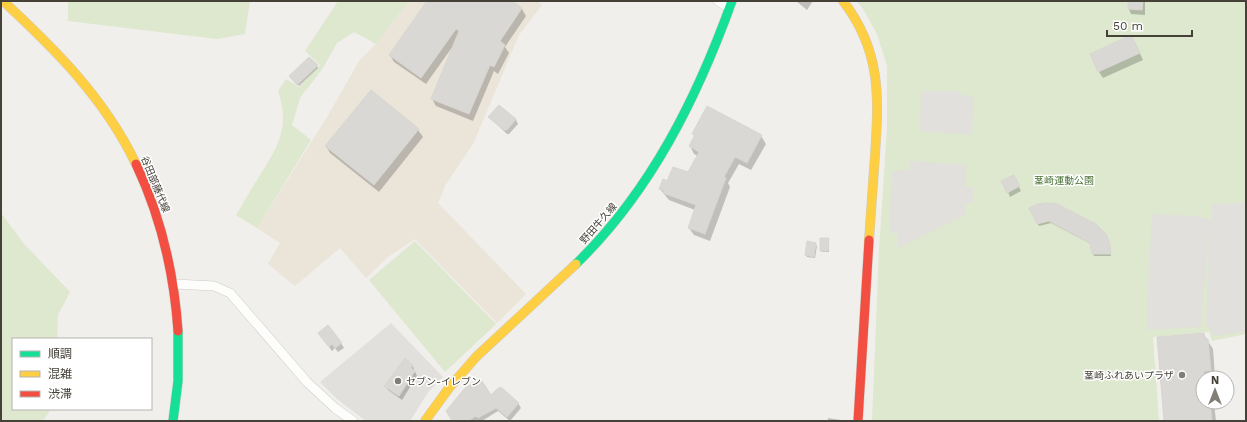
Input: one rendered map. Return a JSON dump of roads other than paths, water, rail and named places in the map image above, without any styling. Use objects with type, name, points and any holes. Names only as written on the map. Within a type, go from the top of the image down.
[{"type":"main road","name":"谷田部藤代線","points":[[3,1],[64,59],[108,114],[142,177],[167,249],[175,284],[179,322],[180,353],[179,387],[173,421]]},
{"type":"main road","points":[[843,1],[857,19],[864,32],[874,58],[878,83],[878,105],[858,421]]},
{"type":"main road","name":"野田牛久線","points":[[425,421],[453,383],[472,362],[580,260],[613,224],[645,182],[674,136],[698,91],[710,64],[731,5]]},
{"type":"street","points":[[718,1],[731,5]]},
{"type":"street","points":[[175,284],[214,286],[230,293],[307,382],[335,408],[353,421]]},
{"type":"place","name":"茎崎ふれあいプラザ","points":[[1182,375]]},
{"type":"place","name":"セブン-イレブン","points":[[398,381]]},
{"type":"park label","name":"茎崎運動公園","points":[[1064,180]]}]
